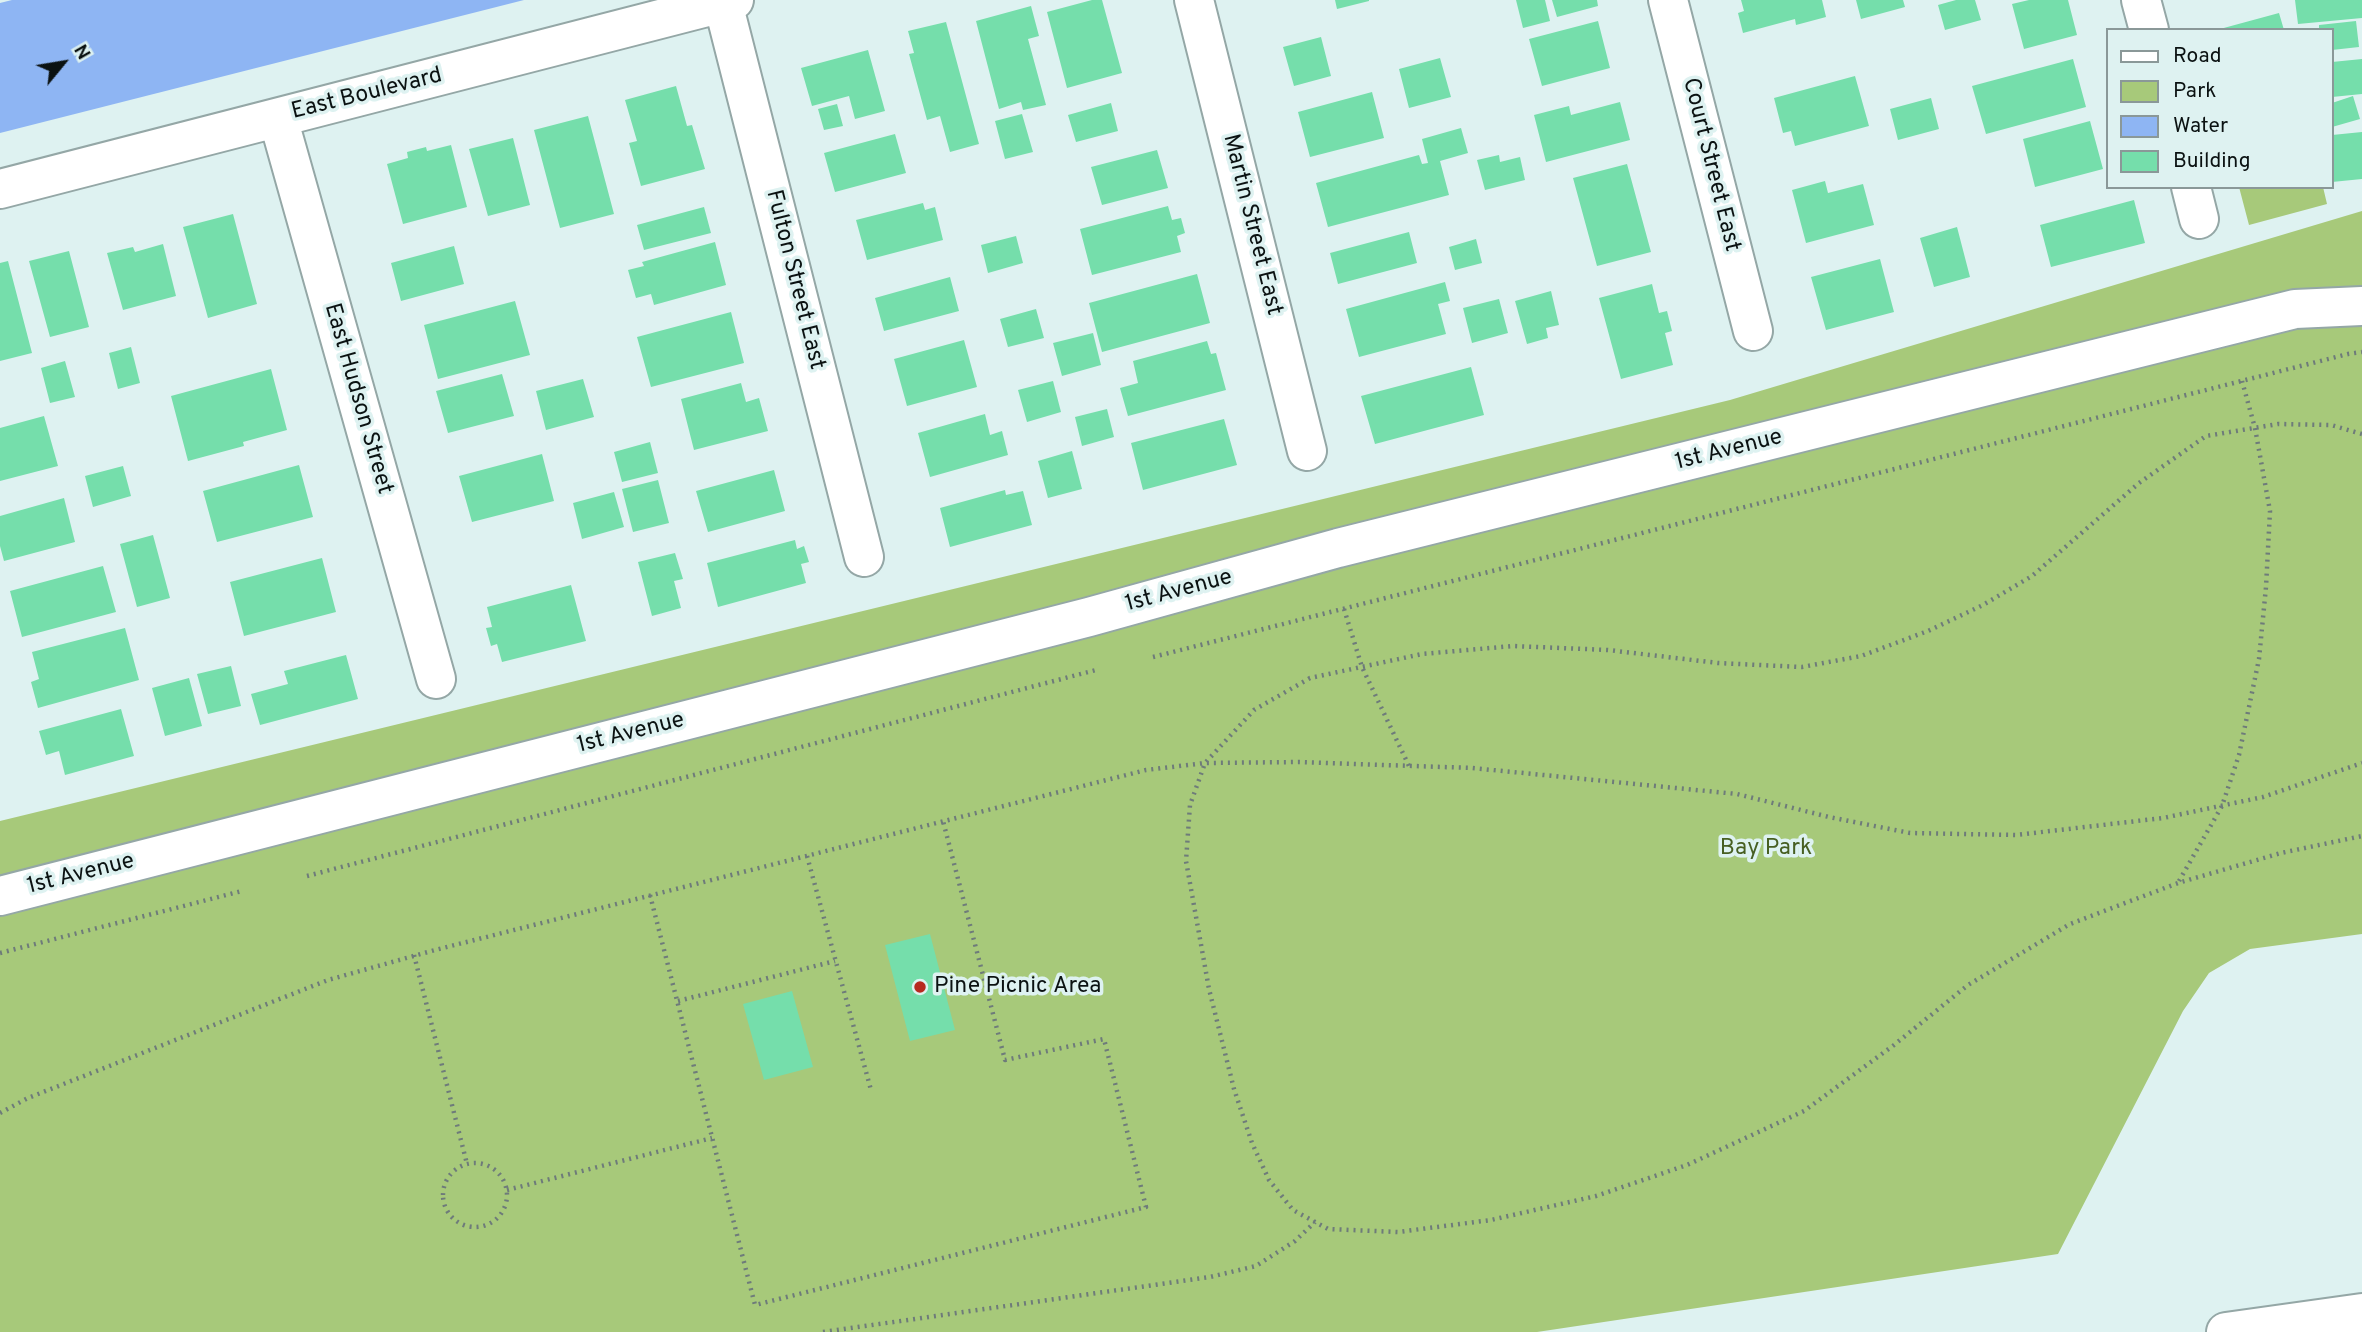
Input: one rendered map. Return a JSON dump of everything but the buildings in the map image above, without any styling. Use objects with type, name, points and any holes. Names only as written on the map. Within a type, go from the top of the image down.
[{"type":"street","name":"Martin Street East","points":[[1194,0],[1307,451]]},
{"type":"street","name":"Court Street East","points":[[1668,0],[1753,331]]},
{"type":"street","points":[[2141,0],[2148,28]]},
{"type":"street","name":"East Boulevard","points":[[0,188],[729,1]]},
{"type":"street","name":"Fulton Street East","points":[[729,1],[864,557]]},
{"type":"street","name":"East Hudson Street","points":[[278,118],[436,679]]},
{"type":"street","name":"1st Avenue","points":[[0,896],[1089,617],[1351,545],[2282,312],[2362,306]]},
{"type":"street","points":[[2226,1332],[2362,1313]]},
{"type":"path","points":[[1153,657],[2362,352]]},
{"type":"path","points":[[2178,883],[2222,806],[2239,755],[2259,659],[2270,511],[2255,428],[2242,381]]},
{"type":"path","points":[[2362,434],[2331,425],[2278,424],[2206,436],[2139,483],[2032,576],[1928,631],[1861,656],[1802,667],[1718,663],[1608,650],[1513,646],[1422,654],[1310,678],[1254,710],[1205,763],[1190,805],[1186,861],[1209,989],[1234,1089],[1252,1143],[1269,1180],[1293,1210],[1328,1229],[1398,1232],[1491,1220],[1596,1196],[1687,1165],[1804,1111],[1894,1045],[1968,985],[2070,924],[2178,883],[2281,853],[2362,836]]},
{"type":"path","points":[[1344,609],[1362,667],[1409,766]]},
{"type":"path","points":[[307,876],[1096,670]]},
{"type":"path","points":[[0,1113],[28,1098],[328,980],[414,955],[1146,770],[1205,763],[1472,768],[1737,794],[1829,817],[1910,833],[2016,835],[2163,818],[2222,806],[2263,797],[2362,763]]},
{"type":"path","points":[[650,895],[755,1305],[1146,1207],[1104,1039],[1005,1060],[943,821]]},
{"type":"path","points":[[807,856],[871,1090]]},
{"type":"path","points":[[0,953],[242,891]]},
{"type":"path","points":[[414,955],[467,1164]]},
{"type":"path","points":[[678,1001],[835,961]]},
{"type":"path","points":[[507,1190],[712,1138]]},
{"type":"path","points":[[477,1163],[497,1171],[507,1190],[504,1210],[497,1218],[479,1227],[459,1222],[446,1207],[444,1186],[456,1169],[467,1164],[477,1163]]},
{"type":"path","points":[[823,1332],[1222,1274],[1256,1266],[1294,1241],[1315,1222]]},
{"type":"green space","points":[[2240,189],[2323,189],[2327,204],[2249,225]]},
{"type":"green space","name":"Bay Park","points":[[2362,211],[2362,934],[2250,949],[2209,973],[2183,1011],[2058,1254],[1537,1332],[0,1332],[0,821],[1730,400]]},
{"type":"water","points":[[12,0],[524,0],[0,133],[0,3]]},
{"type":"place","name":"Pine Picnic Area","points":[[920,987]]}]
